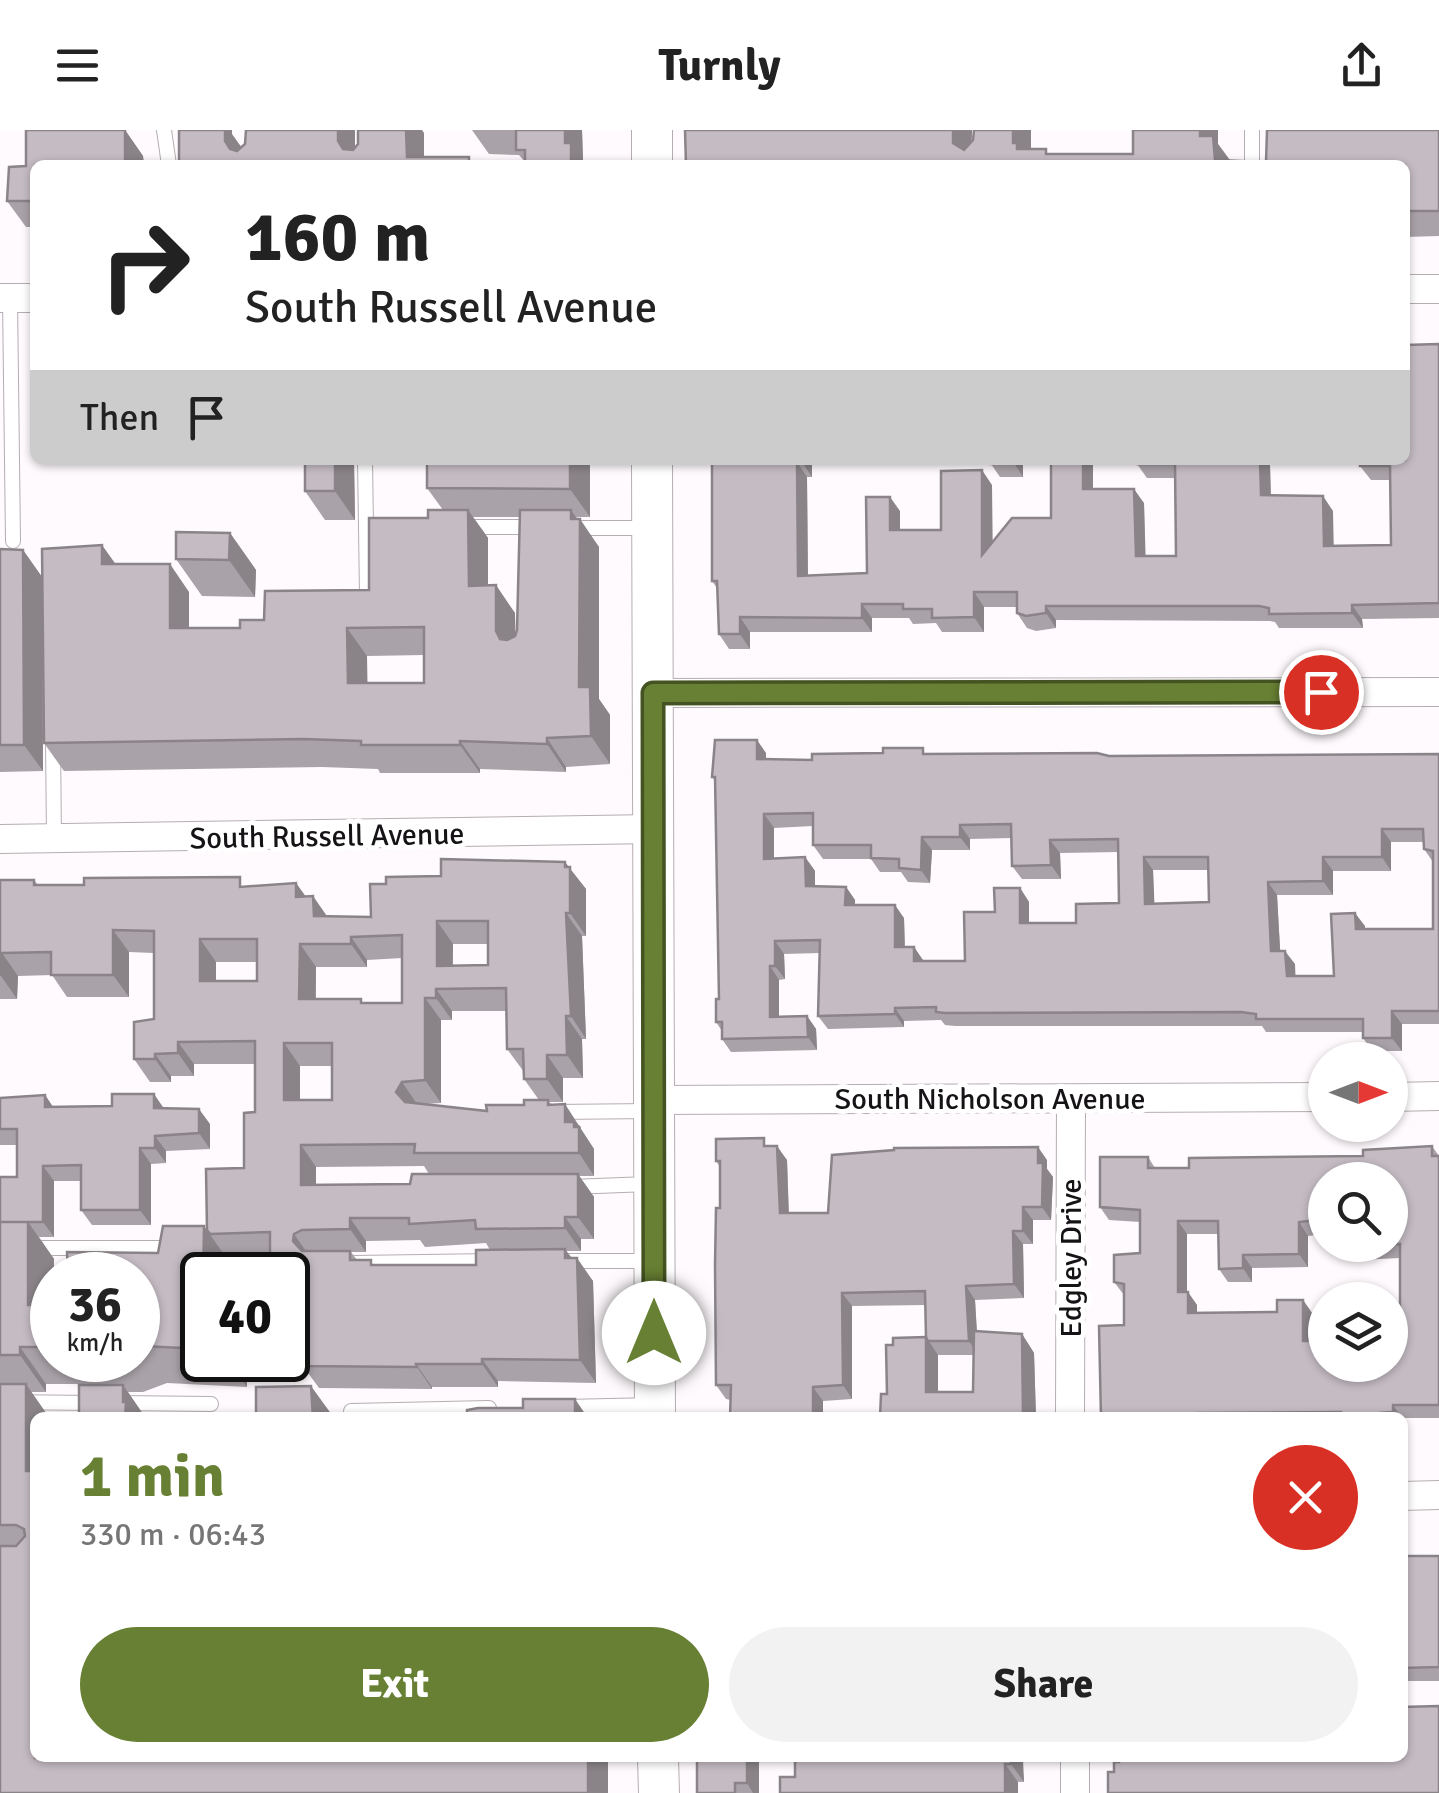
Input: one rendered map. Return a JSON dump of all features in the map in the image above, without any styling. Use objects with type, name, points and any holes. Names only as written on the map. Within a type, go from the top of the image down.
[{"type":"street","points":[[652,130],[652,160]]},
{"type":"street","points":[[1410,289],[1439,289]]},
{"type":"street","points":[[652,465],[655,1411]]},
{"type":"street","points":[[653,693],[1439,692]]},
{"type":"street","name":"South Russell Avenue","points":[[0,839],[654,830]]},
{"type":"street","points":[[1408,1096],[1439,1096]]},
{"type":"street","name":"South Nicholson Avenue","points":[[655,1105],[1308,1097]]},
{"type":"street","name":"Edgley Drive","points":[[1070,1412],[1071,1098]]},
{"type":"street","points":[[1408,1496],[1439,1495]]},
{"type":"street","points":[[658,1762],[658,1793]]},
{"type":"street","points":[[1075,1762],[1075,1793]]},
{"type":"lane","points":[[164,130],[168,160]]},
{"type":"lane","points":[[1252,130],[1252,160]]},
{"type":"lane","points":[[13,541],[15,298]]},
{"type":"lane","points":[[366,465],[367,595]]},
{"type":"lane","points":[[454,527],[652,528]]},
{"type":"lane","points":[[526,528],[526,546]]},
{"type":"lane","points":[[53,720],[54,839]]},
{"type":"lane","points":[[538,1112],[655,1105]]},
{"type":"lane","points":[[549,1188],[654,1184]]},
{"type":"lane","points":[[0,1248],[174,1248]]},
{"type":"lane","points":[[338,1263],[507,1261]]},
{"type":"lane","points":[[544,1261],[654,1261]]},
{"type":"lane","points":[[0,1402],[210,1404]]},
{"type":"lane","points":[[541,1407],[655,1411]]},
{"type":"lane","points":[[351,1411],[503,1408]]},
{"type":"building","points":[[26,130],[125,130],[125,160],[30,160],[30,201],[7,201],[9,167],[26,166]]},
{"type":"building","points":[[179,130],[225,130],[225,141],[237,151],[245,144],[246,130],[338,130],[343,149],[353,150],[358,144],[358,130],[406,130],[407,157],[469,157],[469,160],[179,160]]},
{"type":"building","points":[[516,130],[565,130],[565,143],[571,143],[571,160],[525,160],[525,150],[516,150]]},
{"type":"building","points":[[685,130],[953,130],[953,143],[964,150],[973,140],[974,130],[1013,130],[1017,149],[1046,149],[1046,154],[1133,154],[1133,130],[1200,130],[1200,136],[1213,136],[1215,160],[686,160]]},
{"type":"building","points":[[1267,130],[1439,130],[1439,211],[1410,211],[1410,160],[1266,160]]},
{"type":"building","points":[[1439,344],[1439,603],[1352,605],[1352,613],[1269,614],[1269,608],[1259,606],[1046,606],[1046,613],[1026,616],[1017,613],[1017,592],[974,592],[974,617],[932,618],[932,609],[862,604],[862,618],[740,617],[740,634],[719,634],[717,581],[712,581],[712,465],[797,465],[798,576],[867,573],[866,497],[890,497],[890,530],[941,530],[941,471],[982,470],[982,555],[1012,518],[1051,518],[1051,465],[1083,465],[1083,489],[1134,489],[1136,556],[1176,556],[1175,465],[1260,465],[1261,495],[1323,496],[1324,546],[1391,545],[1390,466],[1360,465],[1410,465],[1410,345]]},
{"type":"building","points":[[305,465],[335,465],[335,491],[305,491]]},
{"type":"building","points":[[427,465],[570,465],[570,489],[427,488]]},
{"type":"building","points":[[428,510],[468,510],[469,586],[496,585],[496,631],[500,639],[507,640],[517,630],[520,510],[571,510],[571,519],[580,519],[579,687],[590,687],[591,736],[547,738],[547,744],[460,741],[460,745],[361,745],[361,741],[303,739],[44,743],[42,549],[102,545],[102,564],[170,564],[170,628],[240,628],[240,620],[264,620],[265,591],[369,590],[369,518],[428,518]],"holes":[[[424,627],[424,683],[348,683],[347,628]]]},
{"type":"building","points":[[176,532],[230,533],[229,560],[176,559]]},
{"type":"building","points":[[0,549],[23,550],[24,745],[0,745]]},
{"type":"building","points":[[715,740],[757,740],[757,759],[812,760],[812,754],[883,753],[883,748],[923,748],[923,754],[1439,754],[1439,1011],[1392,1011],[1392,1038],[1363,1038],[1363,1019],[1256,1019],[1256,1014],[1241,1012],[945,1013],[936,1012],[936,1007],[895,1008],[895,1014],[818,1016],[820,940],[775,941],[775,966],[770,966],[770,1017],[807,1016],[808,1037],[722,1039],[722,1022],[716,1022],[719,999],[712,777]],"holes":[[[813,813],[813,845],[871,845],[871,858],[899,859],[899,868],[921,870],[922,837],[960,837],[960,825],[1011,824],[1012,866],[1051,865],[1050,840],[1118,839],[1119,903],[1076,904],[1076,923],[1020,923],[1020,888],[994,888],[995,912],[964,912],[965,961],[914,961],[914,947],[895,947],[895,905],[845,905],[846,887],[806,886],[805,857],[764,859],[764,814]],[[1382,829],[1423,829],[1424,849],[1433,851],[1433,929],[1356,929],[1355,913],[1331,914],[1334,976],[1287,976],[1285,951],[1271,951],[1268,882],[1323,881],[1323,857],[1382,857]],[[1144,857],[1208,857],[1209,902],[1145,904]]]},
{"type":"building","points":[[441,859],[565,862],[565,867],[570,867],[570,913],[566,913],[571,1016],[566,1016],[567,1055],[547,1055],[547,1079],[524,1079],[523,1049],[507,1049],[506,988],[436,989],[436,998],[425,998],[425,1080],[402,1082],[396,1092],[405,1102],[487,1111],[486,1105],[524,1105],[524,1100],[565,1104],[565,1122],[574,1122],[574,1127],[579,1127],[579,1153],[414,1153],[415,1144],[301,1145],[301,1185],[410,1184],[412,1174],[578,1174],[578,1217],[565,1217],[565,1228],[476,1229],[475,1220],[409,1224],[409,1218],[350,1218],[350,1229],[302,1230],[294,1234],[293,1241],[302,1251],[350,1251],[350,1260],[371,1260],[371,1265],[476,1265],[476,1250],[565,1249],[565,1258],[577,1258],[580,1360],[482,1359],[482,1364],[416,1364],[417,1367],[310,1366],[310,1252],[270,1252],[270,1232],[210,1234],[207,1230],[206,1169],[244,1168],[244,1113],[255,1112],[255,1041],[178,1042],[178,1053],[134,1059],[134,1022],[154,1019],[154,931],[113,930],[113,975],[51,975],[51,952],[2,953],[0,976],[0,880],[84,885],[84,878],[240,877],[240,887],[296,883],[296,897],[313,896],[314,916],[371,917],[370,884],[386,884],[386,877],[441,876]],"holes":[[[437,921],[488,921],[488,965],[437,966]],[[402,935],[402,1003],[299,999],[300,944],[351,944],[351,937]],[[200,939],[257,939],[257,981],[200,981]],[[284,1043],[332,1043],[332,1100],[284,1100]]]},
{"type":"building","points":[[112,1094],[154,1094],[154,1108],[199,1109],[199,1133],[155,1136],[155,1148],[140,1148],[140,1210],[81,1210],[81,1165],[43,1166],[43,1222],[0,1222],[0,1177],[17,1177],[17,1129],[0,1129],[0,1098],[45,1095],[45,1107],[112,1106]]},
{"type":"building","points":[[764,1138],[764,1146],[777,1146],[780,1213],[828,1213],[832,1155],[894,1148],[1038,1147],[1038,1163],[1043,1163],[1042,1207],[1023,1207],[1023,1231],[1013,1231],[1014,1284],[966,1286],[969,1341],[928,1341],[925,1291],[842,1293],[843,1385],[813,1387],[813,1412],[730,1412],[731,1385],[716,1385],[716,1208],[720,1208],[720,1161],[716,1161],[716,1139]]},
{"type":"building","points":[[1432,1146],[1432,1156],[1439,1156],[1439,1405],[1393,1405],[1393,1412],[1101,1412],[1099,1326],[1124,1325],[1124,1284],[1114,1282],[1114,1255],[1140,1253],[1140,1210],[1100,1207],[1100,1157],[1148,1157],[1148,1168],[1189,1168],[1189,1158],[1363,1156],[1363,1150]],"holes":[[[1308,1162],[1408,1162],[1408,1262],[1400,1262],[1400,1282],[1408,1282],[1408,1382],[1308,1382],[1303,1300],[1277,1300],[1277,1312],[1188,1313],[1188,1292],[1178,1292],[1178,1221],[1218,1221],[1219,1269],[1243,1268],[1243,1255],[1299,1254],[1299,1222],[1308,1221]]]},
{"type":"building","points":[[0,1222],[28,1222],[30,1347],[20,1347],[20,1355],[0,1355]]},
{"type":"building","points":[[163,1226],[204,1226],[204,1252],[180,1252],[180,1348],[160,1347],[158,1252]]},
{"type":"building","points":[[974,1331],[1022,1334],[1023,1412],[880,1412],[881,1394],[887,1394],[886,1345],[893,1345],[893,1338],[926,1337],[926,1392],[973,1392]]},
{"type":"building","points":[[0,1384],[26,1384],[26,1471],[30,1471],[30,1762],[588,1762],[588,1793],[0,1793],[0,1546],[16,1546],[25,1536],[24,1529],[16,1525],[0,1525]]},
{"type":"building","points":[[79,1385],[123,1385],[125,1412],[79,1412]]},
{"type":"building","points":[[311,1386],[313,1412],[256,1412],[256,1387]]},
{"type":"building","points":[[523,1399],[575,1399],[575,1412],[467,1412],[478,1408],[523,1408]]},
{"type":"building","points":[[1408,1556],[1439,1556],[1439,1667],[1408,1668]]},
{"type":"building","points":[[1439,1706],[1439,1793],[1108,1793],[1108,1772],[1114,1772],[1114,1762],[1408,1762],[1408,1707]]},
{"type":"building","points":[[697,1762],[747,1762],[747,1783],[735,1783],[735,1793],[697,1793]]},
{"type":"building","points":[[795,1762],[1011,1762],[1005,1764],[1005,1793],[780,1793],[780,1777],[795,1777]]},
{"type":"route","points":[[654,1333],[653,693],[1321,692]]}]
